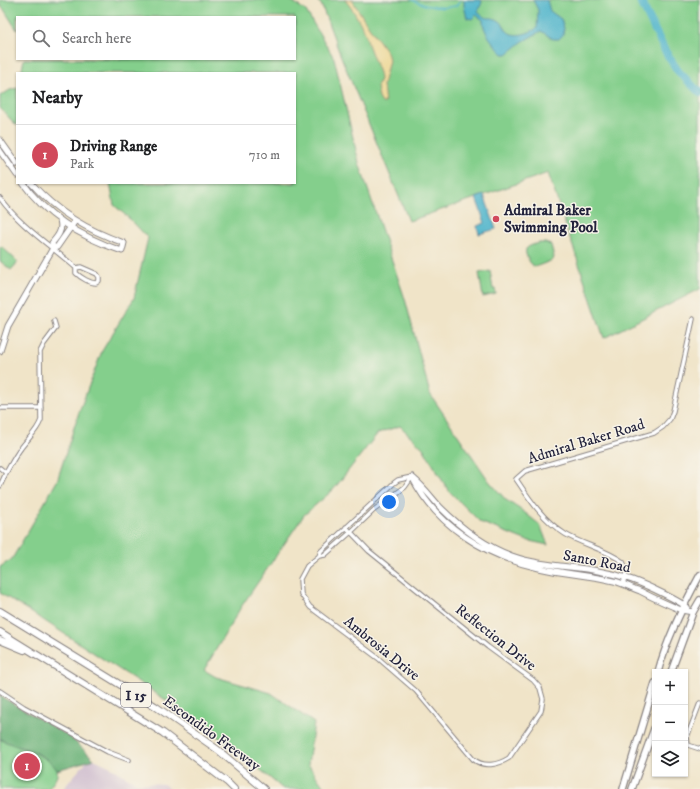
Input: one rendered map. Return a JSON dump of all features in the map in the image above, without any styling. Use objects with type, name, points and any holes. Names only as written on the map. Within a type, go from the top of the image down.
[{"type":"highway","name":"Escondido Freeway","points":[[0,611],[155,706],[218,750],[264,789]]},
{"type":"highway","name":"Escondido Freeway","points":[[0,632],[163,733],[234,789]]},
{"type":"highway","points":[[0,640],[42,658]]},
{"type":"main road","points":[[659,669],[663,653],[683,607],[700,575]]},
{"type":"main road","points":[[672,669],[693,612],[700,600]]},
{"type":"main road","points":[[622,789],[652,694]]},
{"type":"main road","points":[[632,789],[652,734]]},
{"type":"street","points":[[0,140],[16,163]]},
{"type":"street","points":[[0,151],[16,174]]},
{"type":"street","points":[[24,184],[42,205],[59,220],[99,243],[122,251],[124,244],[98,234],[64,214],[48,201],[32,184]]},
{"type":"street","points":[[0,198],[28,228],[76,268],[76,273],[79,276],[93,283],[99,281],[97,274],[81,267],[76,268]]},
{"type":"street","points":[[53,248],[52,243],[61,232],[59,220]]},
{"type":"street","points":[[0,351],[8,326],[53,248],[57,247],[75,221]]},
{"type":"street","name":"Admiral Baker Road","points":[[626,576],[626,568],[620,560],[565,534],[548,522],[539,512],[516,479],[525,472],[632,441],[654,433],[663,427],[670,419],[673,411],[693,319]]},
{"type":"street","points":[[0,486],[21,447],[38,428],[41,420],[40,352],[56,328],[54,321]]},
{"type":"street","points":[[0,408],[41,408]]},
{"type":"street","points":[[0,468],[6,473]]},
{"type":"street","name":"Santo Road","points":[[412,477],[440,507],[466,531],[488,545],[512,556],[541,563],[598,570],[626,576],[651,587],[693,612]]},
{"type":"street","name":"Santo Road","points":[[412,477],[418,489],[443,519],[462,535],[482,548],[508,560],[539,568],[594,577],[623,584],[683,607]]},
{"type":"street","name":"Ambrosia Drive","points":[[319,556],[320,551],[394,483],[398,480],[412,477]]},
{"type":"street","name":"Ambrosia Drive","points":[[412,477],[405,487],[374,510],[324,555],[319,556],[307,566],[300,579],[301,594],[306,602],[378,658],[416,691],[473,759]]},
{"type":"street","name":"Reflection Drive","points":[[346,527],[369,551],[488,647],[533,680],[540,688],[543,699],[542,712],[509,758],[501,763],[489,765],[477,762],[473,759]]},
{"type":"street","points":[[623,584],[626,576]]},
{"type":"street","points":[[0,691],[38,715],[108,752],[129,760]]},
{"type":"street","points":[[700,703],[687,737],[688,745],[700,749]]},
{"type":"shaded area","points":[[94,759],[111,767],[136,783],[163,784],[171,789],[63,789],[86,762]]},
{"type":"green space","points":[[0,0],[290,0],[306,11],[334,58],[359,163],[405,299],[430,394],[489,481],[506,500],[540,525],[548,545],[525,540],[480,522],[448,490],[423,448],[400,426],[378,433],[333,490],[304,515],[241,607],[204,670],[216,677],[271,693],[314,723],[308,764],[325,789],[283,789],[218,737],[150,689],[0,593],[0,567],[12,559],[57,481],[79,412],[102,351],[134,298],[148,238],[114,205],[110,184],[296,184],[296,72],[26,72],[22,69],[24,60],[296,60],[296,16],[16,16],[16,28],[3,8],[0,6]]},
{"type":"green space","points":[[316,0],[700,0],[700,289],[604,338],[548,173],[409,221],[321,4]]},
{"type":"green space","points":[[16,88],[16,125],[0,108],[0,96]]},
{"type":"green space","points":[[539,243],[551,245],[554,257],[553,260],[535,267],[528,260],[526,249]]},
{"type":"green space","points":[[1,246],[18,262],[11,270],[0,261]]},
{"type":"green space","points":[[490,271],[493,289],[495,289],[496,294],[483,297],[479,273]]},
{"type":"green space","points":[[0,696],[70,737],[94,759],[57,770],[39,754],[0,739]]},
{"type":"green space","points":[[0,739],[41,756],[54,765],[57,770],[57,775],[48,789],[0,789]]},
{"type":"sand","points":[[345,0],[352,0],[387,52],[389,60],[383,85],[385,103],[382,103],[379,98],[377,87],[380,79],[379,73],[365,33],[356,15]]},
{"type":"water","points":[[464,0],[481,0],[482,2],[478,12],[486,18],[500,21],[508,32],[518,35],[530,32],[537,28],[538,10],[533,0],[547,0],[550,11],[561,19],[564,28],[563,35],[559,39],[553,39],[541,31],[522,42],[507,54],[503,54],[493,43],[487,33],[483,20],[476,15],[472,19],[467,18]]},
{"type":"water","points":[[484,195],[496,229],[479,234],[477,226],[485,223],[476,198]]},
{"type":"waterway","points":[[412,0],[434,7],[456,6],[461,0]]},
{"type":"waterway","points":[[640,0],[665,51],[678,71],[700,93]]},
{"type":"place","name":"Admiral Baker Swimming Pool","points":[[496,219]]},
{"type":"place","name":"Driving Range","points":[[27,766]]}]
